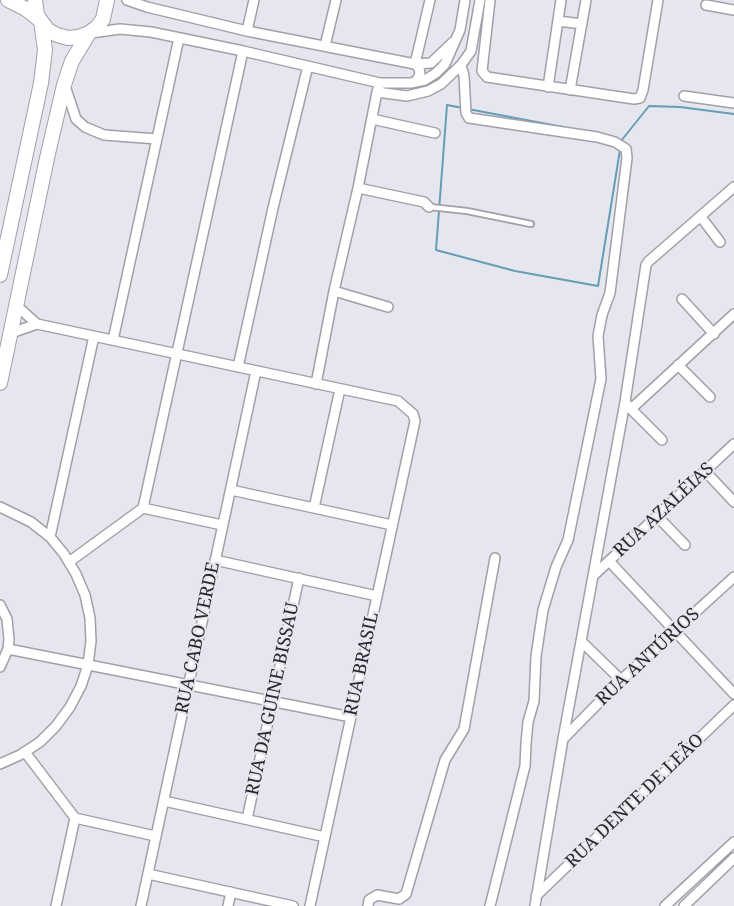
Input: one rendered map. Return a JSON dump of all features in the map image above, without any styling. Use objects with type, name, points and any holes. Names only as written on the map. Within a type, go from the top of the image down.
[{"type":"street","points":[[8,0],[26,9],[48,30],[68,38],[120,29],[151,32],[308,66],[407,96],[428,91],[441,84],[471,51],[480,0]]},
{"type":"street","points":[[0,275],[43,72],[45,50],[35,0]]},
{"type":"street","points":[[0,383],[64,86],[72,61],[89,33],[103,19],[107,0]]},
{"type":"street","points":[[127,0],[247,31],[415,64],[430,63],[457,39]]},
{"type":"street","points":[[164,10],[166,0]]},
{"type":"street","points":[[247,31],[254,0]]},
{"type":"street","points":[[325,46],[336,0]]},
{"type":"street","points":[[415,64],[430,0]]},
{"type":"street","points":[[378,88],[425,80],[436,73],[451,55],[457,39],[465,0]]},
{"type":"street","points":[[490,0],[482,71],[487,77],[634,99],[640,98],[658,0]]},
{"type":"street","points":[[548,87],[561,0]]},
{"type":"street","points":[[570,90],[586,0]]},
{"type":"street","points":[[706,5],[734,10]]},
{"type":"street","points":[[558,21],[582,24]]},
{"type":"street","points":[[112,340],[179,38]]},
{"type":"street","points":[[69,562],[143,508],[243,51]]},
{"type":"street","points":[[411,83],[417,80],[420,74],[415,64]]},
{"type":"street","points":[[461,64],[466,113],[472,120],[555,129],[597,137],[615,142],[626,149],[627,158],[610,293],[598,336],[601,379],[599,390],[568,540],[555,567],[543,610],[536,656],[534,701],[528,722],[525,766],[490,906]]},
{"type":"street","points":[[238,367],[273,208],[308,66]]},
{"type":"street","points":[[64,86],[76,119],[85,126],[105,135],[157,139]]},
{"type":"street","points":[[316,384],[378,88]]},
{"type":"street","points":[[684,96],[734,103]]},
{"type":"street","points":[[372,119],[435,133]]},
{"type":"street","points":[[536,901],[581,641],[628,405],[646,265],[734,187]]},
{"type":"street","points":[[358,188],[424,202],[432,208]]},
{"type":"street","points":[[701,217],[720,242]]},
{"type":"street","points":[[334,291],[388,307]]},
{"type":"street","points":[[682,299],[714,334]]},
{"type":"street","points":[[17,306],[37,324],[340,389],[314,508]]},
{"type":"street","points":[[628,405],[732,320]]},
{"type":"street","points":[[11,333],[37,324]]},
{"type":"street","points":[[50,537],[94,336]]},
{"type":"street","points":[[678,365],[710,397]]},
{"type":"street","name":"RUA CABO VERDE","points":[[141,906],[256,371]]},
{"type":"street","name":"RUA BRASIL","points":[[310,906],[415,421],[413,414],[398,401],[340,389]]},
{"type":"street","points":[[628,405],[662,440]]},
{"type":"street","name":"RUA AZALÉIAS","points":[[594,575],[734,444]]},
{"type":"street","points":[[705,471],[734,502]]},
{"type":"street","points":[[231,489],[392,525]]},
{"type":"street","points":[[0,507],[31,522],[50,537],[69,562],[85,595],[90,618],[91,641],[88,665],[81,686],[70,707],[56,726],[40,742],[0,764]]},
{"type":"street","points":[[143,508],[222,525]]},
{"type":"street","points":[[657,516],[685,545]]},
{"type":"street","points":[[368,906],[369,900],[377,896],[399,899],[406,894],[446,760],[464,729],[495,558]]},
{"type":"street","points":[[215,560],[377,596]]},
{"type":"street","points":[[609,561],[734,694]]},
{"type":"street","name":"RUA ANTÚRIOS","points":[[563,739],[621,680],[734,577]]},
{"type":"street","name":"RUA DA GUINE BISSAU","points":[[247,819],[299,578]]},
{"type":"street","points":[[0,605],[9,629],[8,649],[0,667]]},
{"type":"street","points":[[581,641],[621,680]]},
{"type":"street","points":[[8,649],[351,717]]},
{"type":"street","name":"RUA DENTE DE LEÃO","points":[[536,901],[734,705]]},
{"type":"street","points":[[25,752],[75,818],[155,836]]},
{"type":"street","points":[[164,801],[325,837]]},
{"type":"street","points":[[56,906],[75,818]]},
{"type":"street","points":[[665,906],[734,842]]},
{"type":"street","points":[[684,906],[734,858]]},
{"type":"street","points":[[148,874],[292,906]]},
{"type":"street","points":[[228,906],[231,892]]},
{"type":"lane","points":[[432,208],[531,224]]},
{"type":"waterway","points":[[463,108],[447,105],[436,250],[515,271],[598,286],[620,150]]},
{"type":"waterway","points":[[621,141],[649,106],[680,107],[734,114]]},
{"type":"waterway","points":[[468,109],[563,127]]}]
